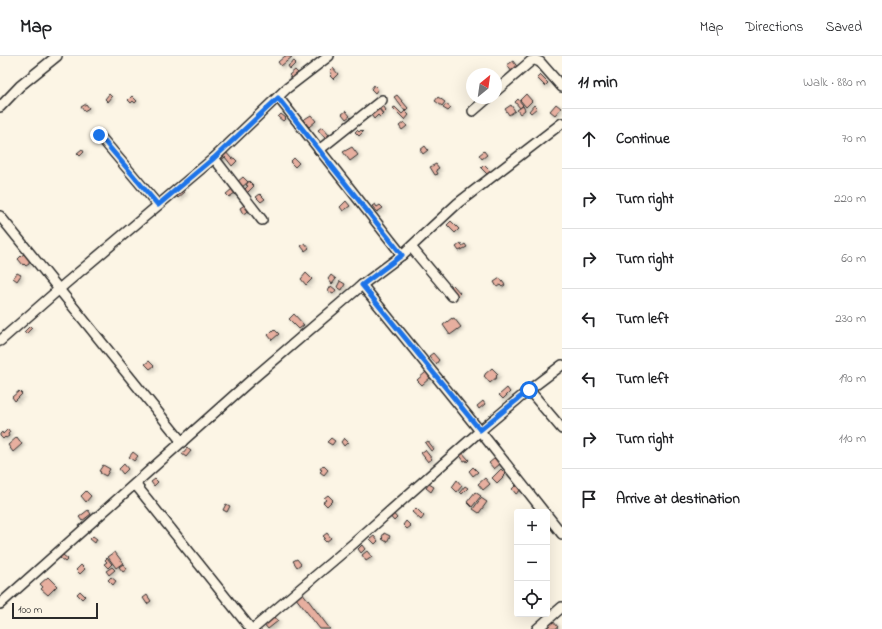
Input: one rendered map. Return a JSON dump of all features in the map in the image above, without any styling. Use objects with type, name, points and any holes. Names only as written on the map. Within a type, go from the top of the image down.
[{"type":"street","points":[[0,107],[20,86],[57,56]]},
{"type":"street","points":[[0,341],[214,158],[317,59],[329,56]]},
{"type":"street","points":[[502,86],[534,60],[540,62],[562,87]]},
{"type":"street","points":[[278,98],[402,255]]},
{"type":"street","points":[[319,150],[382,100]]},
{"type":"street","points":[[473,111],[481,104]]},
{"type":"street","points":[[0,604],[250,381],[362,285],[402,255],[458,203],[562,123]]},
{"type":"street","points":[[99,135],[158,205]]},
{"type":"street","points":[[214,158],[262,220]]},
{"type":"street","points":[[0,216],[182,442]]},
{"type":"street","points":[[410,247],[452,296]]},
{"type":"street","points":[[362,285],[480,430],[542,509]]},
{"type":"street","points":[[135,484],[252,629],[354,543],[480,430],[562,365]]},
{"type":"street","points":[[529,390],[562,429]]},
{"type":"street","points":[[550,519],[562,534]]},
{"type":"street","points":[[537,629],[562,607]]},
{"type":"building","points":[[285,56],[292,57],[281,66],[278,62]]},
{"type":"building","points":[[294,61],[296,63],[290,69],[288,66]]},
{"type":"building","points":[[513,61],[518,68],[512,72],[507,65]]},
{"type":"building","points":[[333,68],[338,74],[333,79],[330,76],[332,74],[330,71]]},
{"type":"building","points":[[295,70],[299,74],[293,80],[289,75]]},
{"type":"building","points":[[540,75],[548,83],[545,86],[537,78]]},
{"type":"building","points":[[374,85],[378,89],[375,93],[371,89]]},
{"type":"building","points":[[109,94],[112,97],[108,102],[105,99]]},
{"type":"building","points":[[526,94],[532,101],[526,107],[520,100]]},
{"type":"building","points":[[397,95],[408,108],[405,111],[394,97]]},
{"type":"building","points":[[132,96],[137,101],[135,103],[133,101],[131,103],[128,100]]},
{"type":"building","points":[[438,97],[445,102],[442,106],[435,101]]},
{"type":"building","points":[[518,99],[523,105],[520,108],[515,102]]},
{"type":"building","points":[[86,104],[89,108],[84,111],[81,107]]},
{"type":"building","points":[[382,104],[386,110],[383,113],[378,107]]},
{"type":"building","points":[[446,104],[451,108],[448,111],[443,108]]},
{"type":"building","points":[[556,104],[561,108],[555,115],[550,111]]},
{"type":"building","points":[[511,105],[515,111],[509,115],[505,109]]},
{"type":"building","points":[[534,105],[537,108],[531,113],[529,111]]},
{"type":"building","points":[[523,106],[525,110],[520,114],[517,110]]},
{"type":"building","points":[[395,107],[402,114],[405,111],[409,115],[405,120],[393,108]]},
{"type":"building","points":[[375,108],[377,111],[379,109],[383,114],[380,117],[378,115],[374,119],[369,112]]},
{"type":"building","points":[[346,111],[350,116],[346,119],[342,114]]},
{"type":"building","points":[[281,114],[286,118],[283,121],[278,117]]},
{"type":"building","points":[[311,115],[316,121],[309,127],[303,120]]},
{"type":"building","points":[[404,122],[407,126],[402,130],[399,126]]},
{"type":"building","points":[[322,127],[329,135],[325,138],[318,130]]},
{"type":"building","points":[[357,130],[359,132],[361,130],[363,132],[359,136],[355,132]]},
{"type":"building","points":[[425,146],[428,150],[423,154],[420,150]]},
{"type":"building","points":[[352,147],[358,155],[350,161],[343,152]]},
{"type":"building","points":[[82,149],[84,152],[80,156],[77,153]]},
{"type":"building","points":[[224,150],[232,159],[234,158],[237,161],[232,166],[225,157],[220,161],[216,157]]},
{"type":"building","points":[[484,151],[487,155],[482,159],[479,155]]},
{"type":"building","points":[[294,158],[299,163],[295,167],[290,162]]},
{"type":"building","points":[[436,164],[439,168],[436,170],[438,174],[435,175],[430,167]]},
{"type":"building","points":[[484,165],[492,173],[489,176],[481,168]]},
{"type":"building","points":[[243,177],[248,182],[241,188],[237,182]]},
{"type":"building","points":[[249,181],[254,186],[247,193],[244,190],[248,186],[246,185]]},
{"type":"building","points":[[232,189],[235,193],[229,197],[226,194]]},
{"type":"building","points":[[183,190],[185,192],[178,198],[176,196]]},
{"type":"building","points":[[260,194],[265,199],[261,202],[256,197]]},
{"type":"building","points":[[346,201],[350,206],[343,211],[340,207]]},
{"type":"building","points":[[246,204],[250,210],[243,214],[240,208]]},
{"type":"building","points":[[375,204],[377,207],[380,205],[383,208],[377,212],[372,206]]},
{"type":"building","points":[[451,221],[459,229],[455,233],[447,225]]},
{"type":"building","points":[[305,243],[309,248],[305,251],[301,246]]},
{"type":"building","points":[[461,243],[462,246],[465,244],[467,247],[459,251],[456,247]]},
{"type":"building","points":[[24,254],[30,260],[29,264],[26,266],[24,264],[23,265],[18,259]]},
{"type":"building","points":[[17,273],[21,275],[17,281],[13,278]]},
{"type":"building","points":[[306,273],[312,279],[306,285],[301,279]]},
{"type":"building","points":[[331,275],[336,279],[332,284],[328,279]]},
{"type":"building","points":[[500,278],[505,285],[502,287],[500,285],[497,287],[494,282]]},
{"type":"building","points":[[340,281],[345,284],[342,290],[337,287]]},
{"type":"building","points":[[453,285],[460,293],[456,297],[449,289]]},
{"type":"building","points":[[331,286],[336,290],[333,294],[328,291]]},
{"type":"building","points":[[294,314],[304,325],[299,329],[289,319]]},
{"type":"building","points":[[454,318],[461,327],[450,335],[443,325]]},
{"type":"building","points":[[30,326],[32,328],[26,334],[24,332]]},
{"type":"building","points":[[274,329],[279,334],[272,340],[268,335]]},
{"type":"building","points":[[433,353],[439,360],[436,364],[429,356]]},
{"type":"building","points":[[149,361],[154,366],[150,369],[145,364]]},
{"type":"building","points":[[492,368],[498,374],[496,376],[497,377],[490,383],[484,376]]},
{"type":"building","points":[[426,372],[431,377],[422,385],[417,380]]},
{"type":"building","points":[[507,388],[510,392],[503,399],[499,395]]},
{"type":"building","points":[[19,391],[22,394],[15,401],[12,397]]},
{"type":"building","points":[[483,401],[485,404],[479,409],[477,406]]},
{"type":"building","points":[[8,429],[10,432],[8,434],[9,436],[3,439],[0,434],[2,432],[3,434]]},
{"type":"building","points":[[17,437],[22,444],[13,452],[8,445]]},
{"type":"building","points":[[331,438],[335,441],[332,445],[327,442]]},
{"type":"building","points":[[344,438],[348,442],[344,446],[341,442]]},
{"type":"building","points":[[428,441],[434,449],[431,451],[425,443]]},
{"type":"building","points":[[187,448],[191,451],[186,457],[182,454]]},
{"type":"building","points":[[425,450],[432,459],[428,462],[421,453]]},
{"type":"building","points":[[461,451],[469,460],[467,462],[466,460],[464,461],[458,453]]},
{"type":"building","points":[[133,452],[138,456],[134,461],[129,457]]},
{"type":"building","points":[[495,458],[500,464],[494,469],[489,463]]},
{"type":"building","points":[[124,464],[128,469],[123,474],[119,469]]},
{"type":"building","points":[[103,465],[110,469],[106,476],[99,471]]},
{"type":"building","points":[[323,465],[328,470],[324,475],[320,472]]},
{"type":"building","points":[[473,467],[478,472],[473,476],[469,471]]},
{"type":"building","points":[[501,469],[506,474],[497,483],[492,478]]},
{"type":"building","points":[[485,478],[490,484],[483,490],[478,484]]},
{"type":"building","points":[[155,479],[158,482],[154,486],[151,482]]},
{"type":"building","points":[[457,480],[462,486],[457,492],[452,487]]},
{"type":"building","points":[[429,484],[434,487],[431,492],[426,488]]},
{"type":"building","points":[[517,484],[522,489],[516,494],[512,489]]},
{"type":"building","points":[[465,486],[468,488],[462,494],[460,492]]},
{"type":"building","points":[[86,491],[91,496],[86,502],[81,496]]},
{"type":"building","points":[[475,492],[481,496],[472,507],[467,502]]},
{"type":"building","points":[[328,495],[333,500],[327,506],[323,502],[326,500],[324,498]]},
{"type":"building","points":[[481,498],[487,502],[479,513],[473,509]]},
{"type":"building","points":[[226,504],[230,506],[227,512],[223,510]]},
{"type":"building","points":[[416,508],[424,516],[421,520],[412,512]]},
{"type":"building","points":[[88,510],[91,514],[82,521],[79,517]]},
{"type":"building","points":[[392,512],[397,518],[394,521],[388,514]]},
{"type":"building","points":[[406,521],[411,526],[407,529],[403,525]]},
{"type":"building","points":[[327,533],[331,538],[326,542],[323,539],[325,538],[323,536]]},
{"type":"building","points":[[384,533],[390,536],[387,542],[382,539]]},
{"type":"building","points":[[93,536],[97,539],[95,543],[90,539]]},
{"type":"building","points":[[374,536],[378,541],[375,544],[370,539]]},
{"type":"building","points":[[362,545],[365,549],[361,553],[358,549]]},
{"type":"building","points":[[367,551],[372,557],[366,561],[362,555]]},
{"type":"building","points":[[115,552],[123,563],[116,568],[108,557]]},
{"type":"building","points":[[63,555],[68,559],[65,562],[60,558]]},
{"type":"building","points":[[107,558],[112,564],[108,568],[104,564],[107,562],[105,560]]},
{"type":"building","points":[[297,559],[301,564],[297,567],[293,561]]},
{"type":"building","points":[[123,564],[127,569],[123,572],[119,567]]},
{"type":"building","points":[[81,565],[85,569],[80,574],[76,570]]},
{"type":"building","points":[[112,567],[115,570],[109,575],[106,571]]},
{"type":"building","points":[[48,577],[57,586],[48,595],[41,589],[43,587],[40,584]]},
{"type":"building","points":[[111,577],[116,581],[113,585],[108,580]]},
{"type":"building","points":[[80,591],[85,596],[82,599],[77,594]]},
{"type":"building","points":[[302,592],[330,629],[320,629],[295,597]]},
{"type":"building","points":[[147,595],[151,601],[147,604],[143,598]]},
{"type":"building","points":[[273,615],[278,621],[268,629],[263,623]]},
{"type":"building","points":[[553,621],[558,627],[555,629],[545,628]]},
{"type":"route","points":[[99,135],[158,205],[214,158],[278,98],[402,255],[362,285],[480,430],[529,390]]}]
